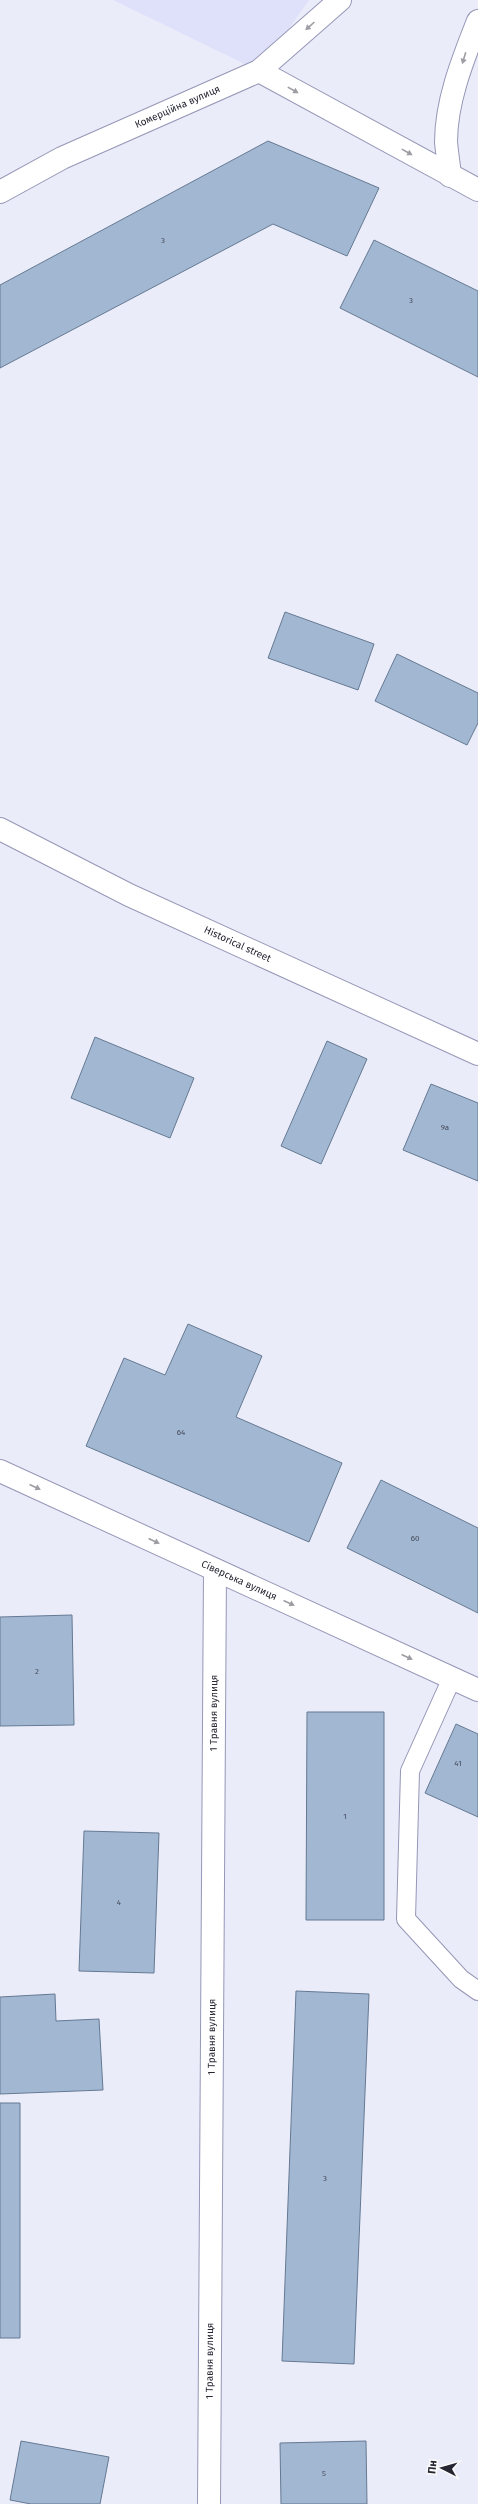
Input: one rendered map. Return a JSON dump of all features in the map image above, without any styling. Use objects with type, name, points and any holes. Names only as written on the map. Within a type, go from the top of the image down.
[{"type":"street","name":"Комерційна вулиця","points":[[0,192],[62,158],[259,71],[340,0]]},
{"type":"street","points":[[450,176],[446,142],[450,106],[465,54],[478,21]]},
{"type":"street","points":[[259,71],[478,190]]},
{"type":"street","name":"Historical street","points":[[0,829],[129,895],[478,1054]]},
{"type":"street","name":"Сіверська вулиця","points":[[0,1471],[478,1690]]},
{"type":"street","name":"1 Травня вулиця","points":[[209,2504],[215,1570]]},
{"type":"lane","points":[[452,1678],[410,1771],[406,1920],[461,1979],[478,1991]]},
{"type":"shaded area","points":[[113,0],[309,0],[259,71]]},
{"type":"building","points":[[268,141],[379,188],[347,256],[273,224],[0,368],[0,285]]},
{"type":"building","points":[[374,240],[478,291],[478,377],[340,308]]},
{"type":"building","points":[[285,612],[374,644],[358,690],[268,658]]},
{"type":"building","points":[[397,654],[478,693],[478,723],[467,745],[375,701]]},
{"type":"building","points":[[95,1037],[194,1078],[170,1138],[71,1098]]},
{"type":"building","points":[[327,1041],[367,1059],[321,1164],[281,1146]]},
{"type":"building","points":[[431,1084],[478,1103],[478,1181],[403,1150]]},
{"type":"building","points":[[188,1324],[262,1356],[236,1417],[342,1463],[309,1542],[86,1446],[124,1358],[165,1375]]},
{"type":"building","points":[[381,1480],[478,1528],[478,1613],[347,1548]]},
{"type":"building","points":[[72,1615],[74,1725],[0,1726],[0,1617]]},
{"type":"building","points":[[307,1712],[384,1712],[384,1920],[306,1920]]},
{"type":"building","points":[[456,1724],[478,1734],[478,1817],[425,1793]]},
{"type":"building","points":[[84,1831],[159,1833],[154,1973],[79,1971]]},
{"type":"building","points":[[296,1991],[369,1994],[354,2364],[282,2361]]},
{"type":"building","points":[[55,1994],[56,2021],[99,2019],[103,2090],[0,2094],[0,1997]]},
{"type":"building","points":[[0,2103],[20,2103],[20,2338],[0,2338]]},
{"type":"building","points":[[21,2441],[109,2457],[100,2504],[31,2504],[10,2500]]},
{"type":"building","points":[[366,2441],[367,2504],[281,2504],[280,2443]]}]
